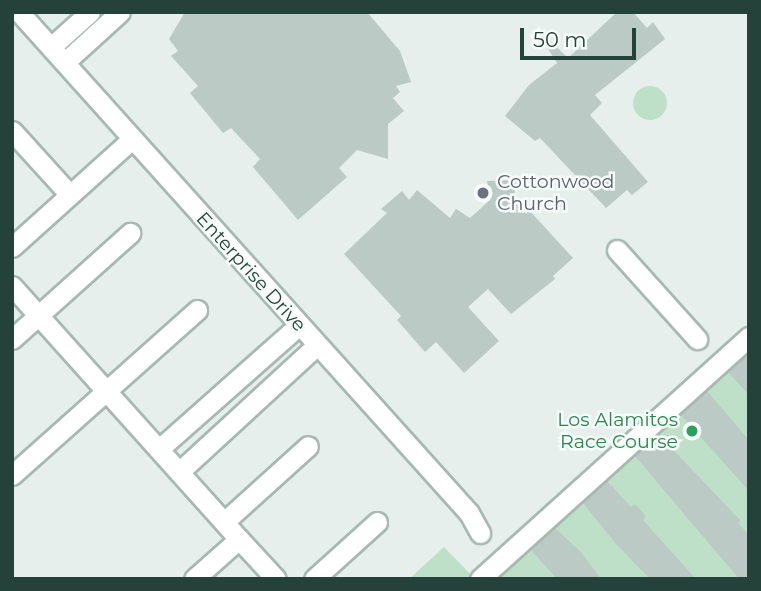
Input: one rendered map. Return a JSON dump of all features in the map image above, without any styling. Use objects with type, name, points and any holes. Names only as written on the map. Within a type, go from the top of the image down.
[{"type":"street","name":"Enterprise Drive","points":[[19,12],[131,140],[469,513],[480,533]]},
{"type":"street","points":[[51,47],[90,12]]},
{"type":"street","points":[[65,62],[120,12]]},
{"type":"street","points":[[12,131],[70,195]]},
{"type":"street","points":[[12,247],[131,140]]},
{"type":"street","points":[[12,339],[130,233]]},
{"type":"street","points":[[617,250],[697,339]]},
{"type":"street","points":[[12,285],[276,579]]},
{"type":"street","points":[[12,475],[197,310]]},
{"type":"street","points":[[159,449],[299,325]]},
{"type":"street","points":[[492,575],[749,337]]},
{"type":"street","points":[[179,472],[317,345]]},
{"type":"street","points":[[225,522],[308,446]]},
{"type":"street","points":[[314,579],[377,522]]},
{"type":"street","points":[[194,579],[239,538]]},
{"type":"green space","points":[[650,86],[662,91],[667,103],[662,115],[650,120],[638,115],[633,103],[638,91]]},
{"type":"green space","name":"Los Alamitos Race Course","points":[[749,330],[749,579],[409,579],[444,547],[473,577]]},
{"type":"building","points":[[185,12],[367,12],[400,51],[411,82],[396,86],[400,92],[393,98],[404,111],[388,124],[388,159],[357,150],[339,168],[347,177],[298,220],[253,167],[260,159],[231,128],[223,133],[190,93],[198,86],[171,56],[178,51],[169,39]]},
{"type":"building","points":[[617,12],[633,12],[647,28],[653,22],[665,39],[595,95],[602,103],[590,115],[648,182],[632,195],[627,190],[606,208],[540,138],[535,141],[505,116],[529,85],[557,63],[543,41],[547,38],[568,58]]},
{"type":"building","points":[[516,180],[514,201],[526,214],[529,210],[573,258],[553,276],[555,279],[511,314],[488,289],[468,307],[499,341],[464,373],[436,342],[425,352],[397,320],[401,316],[344,254],[387,213],[381,209],[402,191],[409,200],[417,190],[450,218],[456,209],[470,218],[490,200],[487,181]]},
{"type":"building","points":[[749,354],[749,395],[728,372]]},
{"type":"building","points":[[707,391],[749,440],[749,491],[681,415]]},
{"type":"building","points":[[659,435],[741,521],[738,523],[749,535],[749,579],[739,579],[635,456]]},
{"type":"building","points":[[607,481],[631,507],[635,504],[646,516],[643,520],[696,579],[650,579],[616,544],[583,503]]},
{"type":"building","points":[[555,528],[581,552],[601,579],[557,579],[531,550]]},
{"type":"place","name":"Cottonwood Church","points":[[483,193]]},
{"type":"place","name":"Los Alamitos Race Course","points":[[692,431]]}]
